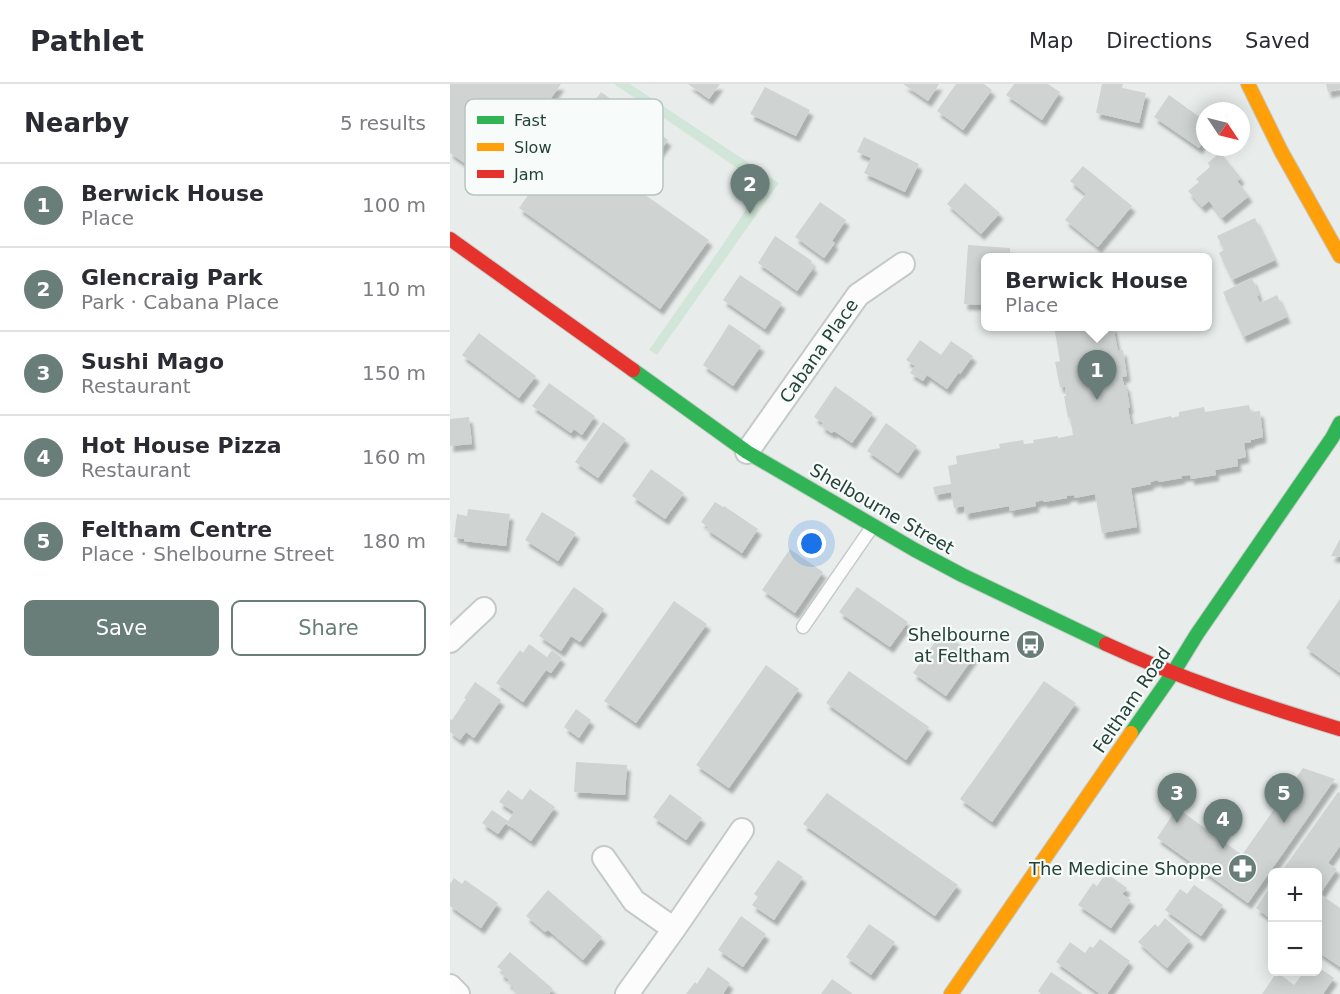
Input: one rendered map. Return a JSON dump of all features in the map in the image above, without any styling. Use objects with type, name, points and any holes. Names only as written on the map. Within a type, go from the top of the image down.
[{"type":"main road","points":[[1248,84],[1281,151],[1339,250]]},
{"type":"main road","name":"Shelbourne Street","points":[[450,239],[747,452],[873,526],[962,575],[1143,661],[1281,711],[1340,729]]},
{"type":"main road","name":"Feltham Road","points":[[951,994],[1173,673],[1340,423]]},
{"type":"street","name":"Cabana Place","points":[[747,452],[858,295],[903,264]]},
{"type":"street","points":[[450,641],[484,609]]},
{"type":"street","points":[[627,994],[742,830]]},
{"type":"street","points":[[603,858],[634,900],[674,929]]},
{"type":"street","points":[[450,986],[458,994]]},
{"type":"lane","points":[[803,627],[873,526]]},
{"type":"green space","points":[[614,84],[630,84],[653,99],[636,99]]},
{"type":"green space","points":[[663,106],[779,183],[657,355],[649,350],[724,243],[762,185],[663,117]]},
{"type":"building","points":[[450,84],[561,84],[550,99],[465,99],[465,163],[450,153]]},
{"type":"building","points":[[688,84],[720,84],[709,99]]},
{"type":"building","points":[[903,84],[939,84],[928,101]]},
{"type":"building","points":[[956,84],[984,84],[992,90],[963,130],[937,111]]},
{"type":"building","points":[[1014,84],[1048,84],[1060,92],[1042,120],[1006,95]]},
{"type":"building","points":[[1102,84],[1123,84],[1122,88],[1146,93],[1139,123],[1096,113]]},
{"type":"building","points":[[1326,84],[1340,84],[1340,89],[1328,92]]},
{"type":"building","points":[[765,87],[810,110],[796,136],[750,114]]},
{"type":"building","points":[[601,92],[611,99],[596,99]]},
{"type":"building","points":[[1169,95],[1196,114],[1196,146],[1154,117]]},
{"type":"building","points":[[663,136],[668,140],[663,147]]},
{"type":"building","points":[[864,137],[919,164],[905,192],[864,173],[871,158],[857,152]]},
{"type":"building","points":[[1216,156],[1223,156],[1241,178],[1237,181],[1249,196],[1222,218],[1209,201],[1202,207],[1188,191],[1199,182],[1196,179],[1210,167],[1208,163]]},
{"type":"building","points":[[1083,166],[1132,206],[1098,247],[1065,220],[1086,194],[1070,181]]},
{"type":"building","points":[[965,183],[1000,213],[981,234],[947,204]]},
{"type":"building","points":[[528,195],[645,195],[709,240],[660,309],[519,208]]},
{"type":"building","points":[[820,202],[846,220],[832,241],[835,243],[824,258],[795,237]]},
{"type":"building","points":[[1255,218],[1275,260],[1232,280],[1219,253],[1224,250],[1217,236]]},
{"type":"building","points":[[775,236],[812,261],[810,264],[814,267],[797,291],[758,263]]},
{"type":"building","points":[[968,245],[1010,248],[1010,253],[981,253],[981,305],[964,304]]},
{"type":"building","points":[[740,275],[782,303],[765,329],[723,300]]},
{"type":"building","points":[[1252,278],[1260,303],[1277,295],[1287,317],[1243,337],[1223,292]]},
{"type":"building","points":[[729,324],[761,346],[733,386],[703,365]]},
{"type":"building","points":[[1055,331],[1114,331],[1118,351],[1123,350],[1127,376],[1122,377],[1126,385],[1131,425],[1171,416],[1172,418],[1179,416],[1179,412],[1204,407],[1205,412],[1249,405],[1251,412],[1260,411],[1263,437],[1244,443],[1246,457],[1237,459],[1238,466],[1215,470],[1216,475],[1191,479],[1190,475],[1181,476],[1182,478],[1159,482],[1158,480],[1150,482],[1151,484],[1131,488],[1137,527],[1102,533],[1095,494],[1075,498],[1074,495],[1067,496],[1067,498],[1044,502],[1043,500],[1035,502],[1036,506],[1010,511],[1009,506],[965,514],[964,506],[954,508],[951,492],[935,495],[933,487],[951,484],[948,466],[957,464],[956,456],[1000,448],[999,444],[1023,440],[1024,444],[1034,443],[1033,440],[1073,435],[1064,396],[1066,396],[1065,387],[1060,387],[1055,362],[1060,361]]},
{"type":"building","points":[[479,333],[536,376],[519,398],[462,355]]},
{"type":"building","points":[[920,340],[941,355],[951,341],[973,356],[947,389],[927,375],[923,381],[910,373],[915,366],[906,360]]},
{"type":"building","points":[[549,383],[595,416],[582,435],[574,429],[571,433],[532,406]]},
{"type":"building","points":[[835,386],[873,413],[852,443],[834,431],[832,433],[821,426],[823,423],[814,417]]},
{"type":"building","points":[[469,417],[472,444],[450,446],[450,419]]},
{"type":"building","points":[[603,422],[626,439],[598,478],[575,462]]},
{"type":"building","points":[[886,423],[917,446],[898,473],[867,451]]},
{"type":"building","points":[[651,469],[684,493],[665,519],[632,496]]},
{"type":"building","points":[[715,502],[758,529],[742,553],[706,529],[708,527],[701,522]]},
{"type":"building","points":[[468,509],[510,514],[506,546],[464,541],[464,539],[454,537],[457,514],[467,516]]},
{"type":"building","points":[[542,512],[576,533],[558,561],[525,540]]},
{"type":"building","points":[[1340,539],[1340,557],[1331,556]]},
{"type":"building","points":[[790,549],[823,572],[795,613],[762,590]]},
{"type":"building","points":[[574,587],[604,609],[580,642],[571,636],[561,651],[539,636]]},
{"type":"building","points":[[857,587],[908,622],[890,647],[839,612]]},
{"type":"building","points":[[1340,599],[1340,673],[1306,648]]},
{"type":"building","points":[[674,601],[707,624],[636,723],[604,701]]},
{"type":"building","points":[[942,632],[975,655],[946,696],[913,673]]},
{"type":"building","points":[[529,644],[547,657],[552,650],[562,658],[551,673],[546,670],[523,702],[496,683],[520,650],[523,653]]},
{"type":"building","points":[[766,665],[799,689],[729,788],[696,765]]},
{"type":"building","points":[[849,671],[929,727],[906,760],[826,703]]},
{"type":"building","points":[[1044,681],[1076,703],[992,822],[960,799]]},
{"type":"building","points":[[475,682],[501,700],[474,738],[466,732],[460,740],[450,732],[450,719],[452,720]]},
{"type":"building","points":[[576,709],[591,720],[579,738],[564,727]]},
{"type":"building","points":[[576,762],[627,765],[625,795],[574,792]]},
{"type":"building","points":[[1303,768],[1335,779],[1273,868],[1268,868],[1268,874],[1248,903],[1157,838],[1177,808],[1242,855]]},
{"type":"building","points":[[530,789],[555,807],[531,841],[506,823],[498,834],[482,823],[492,810],[508,821],[514,812],[499,802],[508,790],[522,800]]},
{"type":"building","points":[[1338,792],[1340,793],[1340,846],[1328,863],[1337,869],[1322,891],[1322,868],[1284,868]]},
{"type":"building","points":[[827,793],[958,885],[935,916],[803,824]]},
{"type":"building","points":[[670,794],[702,818],[686,840],[653,817]]},
{"type":"building","points":[[778,860],[803,877],[774,920],[752,905],[758,897],[754,894]]},
{"type":"building","points":[[1106,873],[1127,888],[1122,894],[1131,900],[1111,928],[1078,905],[1093,883],[1097,886]]},
{"type":"building","points":[[454,878],[462,884],[465,880],[498,903],[481,928],[450,906],[450,884]]},
{"type":"building","points":[[1194,885],[1223,905],[1201,936],[1165,910],[1180,889],[1187,894]]},
{"type":"building","points":[[548,890],[602,937],[583,960],[548,930],[545,932],[526,916]]},
{"type":"building","points":[[1268,890],[1268,917],[1256,908]]},
{"type":"building","points":[[1322,895],[1340,908],[1340,967],[1322,955]]},
{"type":"building","points":[[741,916],[766,934],[743,967],[718,950]]},
{"type":"building","points":[[1165,918],[1190,940],[1167,968],[1138,942],[1155,924],[1158,927]]},
{"type":"building","points":[[869,924],[895,942],[871,975],[846,957]]},
{"type":"building","points":[[1100,939],[1130,961],[1107,994],[1100,994],[1056,962],[1070,942],[1085,953],[1090,946],[1093,948]]},
{"type":"building","points":[[510,952],[553,989],[549,994],[517,994],[512,990],[514,988],[507,982],[509,980],[500,973],[502,970],[497,967]]},
{"type":"building","points":[[708,967],[730,983],[723,994],[686,994],[695,982],[697,984]]},
{"type":"building","points":[[1322,970],[1334,978],[1323,994],[1262,994],[1274,976],[1282,976],[1294,985],[1301,976],[1322,976]]},
{"type":"building","points":[[1051,972],[1083,994],[1041,994],[1038,991]]},
{"type":"building","points":[[832,979],[853,994],[821,994]]},
{"type":"traffic: fast","points":[[633,370],[747,452],[915,550],[1106,644]]},
{"type":"traffic: fast","points":[[1131,733],[1340,423]]},
{"type":"traffic: slow","points":[[1248,84],[1281,151],[1340,256]]},
{"type":"traffic: slow","points":[[951,994],[1131,733]]},
{"type":"traffic: jam","points":[[450,239],[633,370]]},
{"type":"traffic: jam","points":[[1106,644],[1221,691],[1340,729]]},
{"type":"place","name":"Glencraig Park","points":[[750,214]]},
{"type":"place","name":"Berwick House","points":[[1097,400]]},
{"type":"place","name":"Shelbourne at Feltham","points":[[1031,645]]},
{"type":"place","name":"Sushi Mago","points":[[1177,823]]},
{"type":"place","name":"Feltham Centre","points":[[1284,823]]},
{"type":"place","name":"Hot House Pizza","points":[[1223,849]]},
{"type":"place","name":"The Medicine Shoppe","points":[[1243,869]]}]
